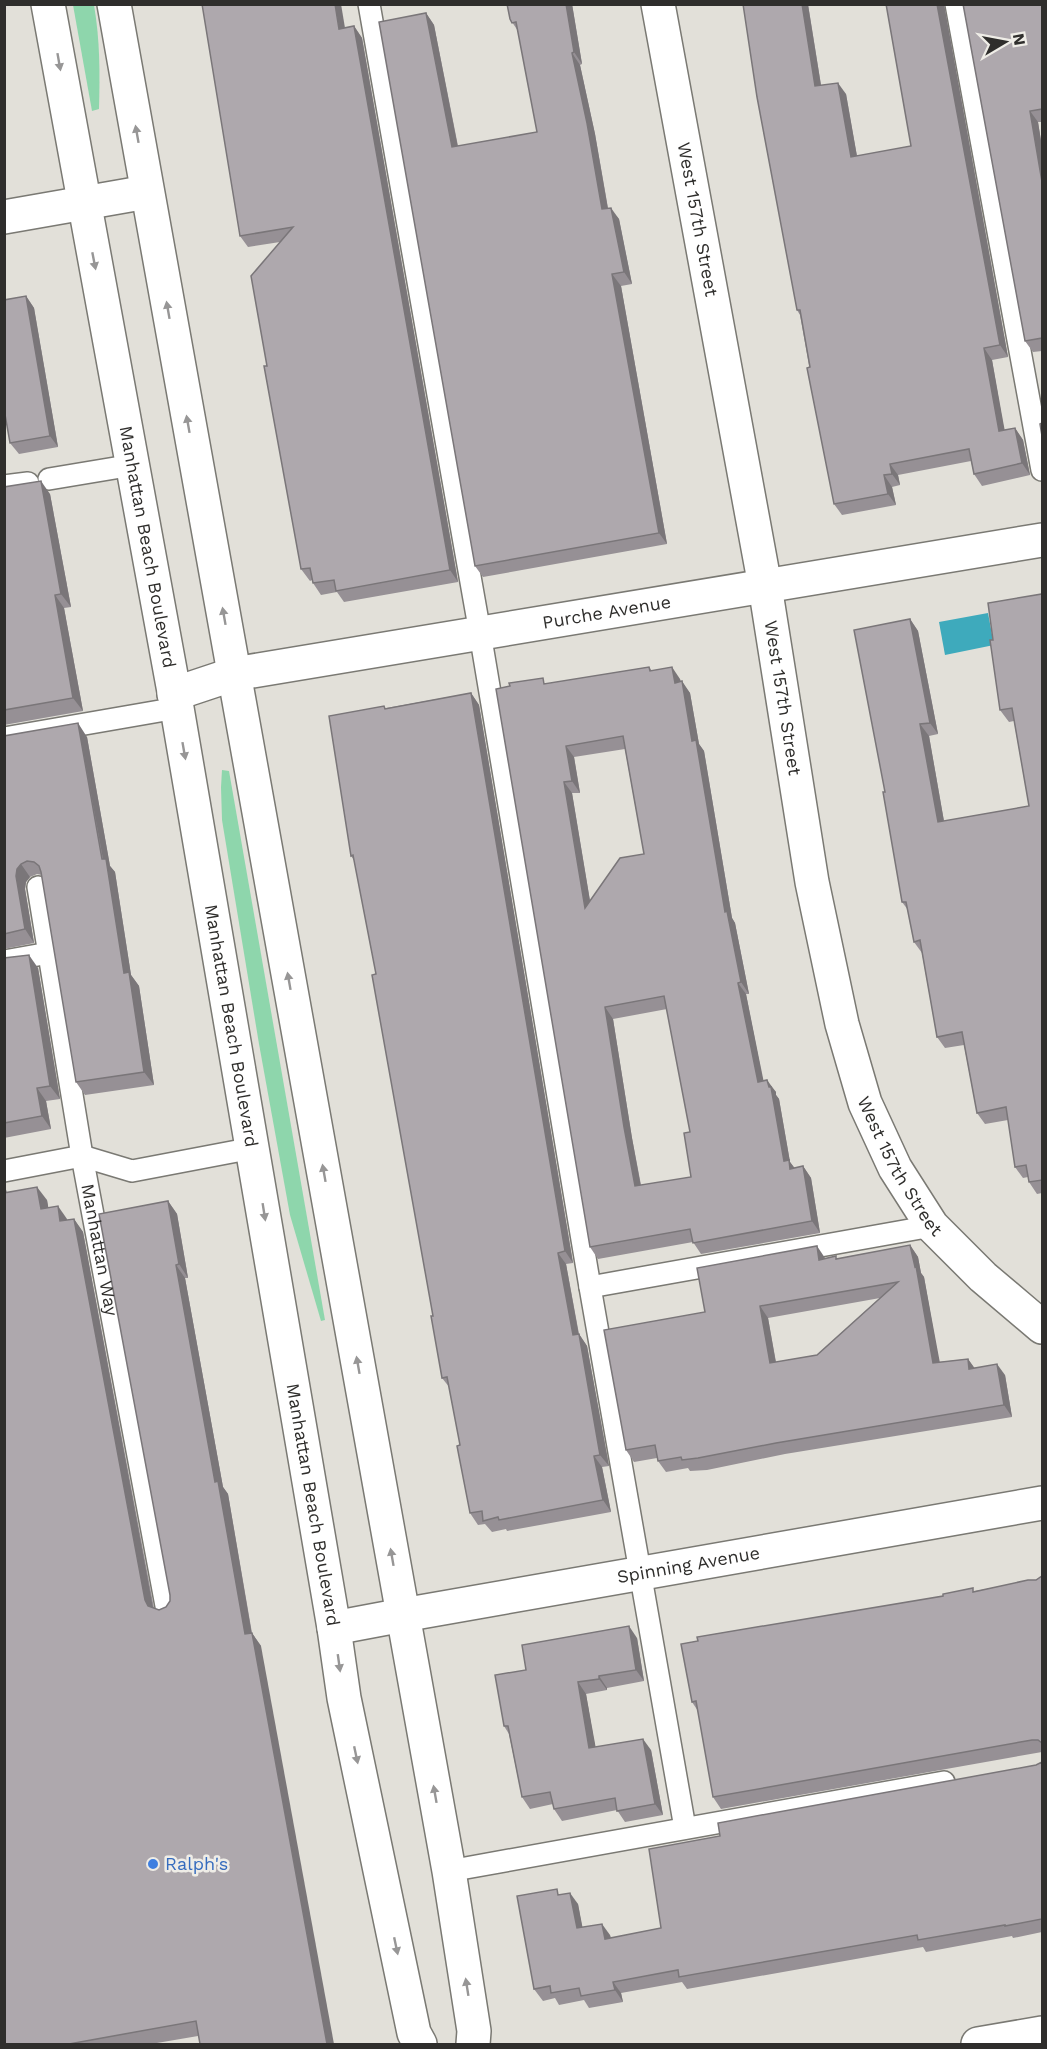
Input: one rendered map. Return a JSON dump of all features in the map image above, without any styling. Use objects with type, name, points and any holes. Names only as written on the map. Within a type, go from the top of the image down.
[{"type":"main road","name":"Manhattan Beach Boulevard","points":[[48,4],[175,701],[253,1148],[344,1698],[414,2033],[420,2044]]},
{"type":"main road","points":[[114,4],[449,1871],[474,2031],[472,2044]]},
{"type":"main road","name":"West 157th Street","points":[[658,4],[765,586],[812,882],[842,1024],[865,1103],[895,1168],[932,1226],[983,1277],[1042,1327]]},
{"type":"main road","points":[[4,217],[147,192]]},
{"type":"main road","name":"Purche Avenue","points":[[175,701],[234,674],[1042,540]]},
{"type":"main road","name":"Spinning Avenue","points":[[334,1628],[1042,1503]]},
{"type":"main road","points":[[978,2044],[1042,2033]]},
{"type":"lane","points":[[369,4],[480,633],[590,1287],[685,1828]]},
{"type":"lane","points":[[956,4],[1042,470]]},
{"type":"lane","points":[[49,479],[133,465]]},
{"type":"lane","points":[[4,486],[28,483]]},
{"type":"lane","points":[[4,738],[175,701]]},
{"type":"lane","name":"Manhattan Way","points":[[38,887],[82,1156],[167,1611]]},
{"type":"lane","points":[[4,961],[49,953]]},
{"type":"lane","points":[[4,1171],[82,1156],[132,1171],[253,1148]]},
{"type":"lane","points":[[590,1287],[932,1226]]},
{"type":"lane","points":[[449,1871],[962,1778]]},
{"type":"green space","points":[[73,5],[94,5],[98,44],[99,109],[92,111]]},
{"type":"green space","points":[[222,770],[229,771],[325,1320],[321,1321],[290,1215],[259,1044],[222,820]]},
{"type":"water","points":[[988,613],[994,645],[945,655],[939,622]]},
{"type":"building","points":[[202,4],[335,4],[339,29],[354,26],[450,570],[336,591],[334,580],[313,583],[310,568],[301,569],[264,366],[267,366],[251,276],[293,227],[240,236]]},
{"type":"building","points":[[507,4],[566,4],[574,52],[572,53],[602,209],[611,208],[624,272],[612,274],[659,533],[475,566],[379,22],[426,13],[452,147],[537,132],[516,22],[512,23],[510,19]]},
{"type":"building","points":[[743,4],[802,4],[815,86],[838,83],[851,157],[911,146],[886,4],[937,4],[1000,345],[984,348],[999,431],[1015,428],[1022,463],[974,474],[969,449],[890,464],[892,474],[884,475],[888,494],[834,504],[807,368],[810,367],[800,310],[797,310],[757,97]]},
{"type":"building","points":[[963,4],[1042,4],[1042,109],[1030,111],[1042,182],[1042,338],[1025,341]]},
{"type":"building","points":[[26,296],[50,436],[10,443],[4,409],[4,300]]},
{"type":"building","points":[[41,481],[61,594],[55,595],[73,698],[4,710],[4,487]]},
{"type":"building","points":[[1042,594],[1042,1180],[1029,1182],[1026,1165],[1015,1167],[1006,1107],[977,1113],[962,1032],[937,1037],[920,940],[914,942],[906,902],[902,902],[883,792],[885,792],[854,630],[910,619],[930,723],[920,724],[938,822],[1029,806],[1012,708],[1000,710],[990,640],[993,640],[988,603]]},
{"type":"building","points":[[649,667],[650,671],[672,667],[675,683],[682,681],[692,741],[696,740],[725,912],[727,911],[741,982],[738,983],[758,1082],[767,1080],[771,1087],[784,1161],[789,1160],[790,1169],[803,1166],[812,1221],[693,1243],[690,1229],[590,1247],[496,689],[510,686],[509,683],[543,678],[544,684]],"holes":[[[623,736],[644,854],[620,858],[585,908],[564,782],[572,781],[566,746]],[[664,996],[690,1132],[684,1133],[691,1177],[635,1186],[605,1007]]]},
{"type":"building","points":[[471,693],[565,1251],[558,1253],[573,1335],[579,1334],[600,1455],[594,1456],[603,1500],[483,1521],[482,1511],[470,1513],[447,1377],[442,1378],[372,975],[376,974],[353,855],[351,856],[329,716],[384,706],[385,709]]},
{"type":"building","points":[[78,723],[102,859],[106,859],[124,973],[129,972],[144,1072],[76,1082],[41,872],[39,866],[34,862],[27,861],[21,864],[16,876],[25,929],[4,934],[4,736]]},
{"type":"building","points":[[29,955],[50,1086],[37,1088],[42,1116],[4,1123],[4,958]]},
{"type":"building","points":[[37,1187],[41,1209],[58,1206],[60,1221],[74,1219],[145,1600],[148,1606],[159,1610],[166,1607],[170,1601],[170,1595],[99,1214],[168,1201],[179,1264],[176,1265],[215,1482],[218,1481],[245,1634],[252,1633],[327,2044],[200,2044],[196,2021],[69,2044],[4,2044],[4,1193]]},
{"type":"building","points":[[910,1245],[916,1266],[933,1363],[968,1359],[969,1369],[997,1364],[1004,1405],[682,1460],[681,1457],[658,1461],[655,1445],[626,1450],[604,1330],[705,1312],[697,1268],[817,1246],[819,1260],[836,1256],[836,1259]],"holes":[[[898,1282],[817,1355],[770,1363],[760,1306]]]},
{"type":"building","points":[[1042,1576],[1042,1743],[1032,1740],[713,1797],[696,1701],[692,1702],[681,1644],[698,1641],[697,1637],[943,1596],[943,1594],[973,1588],[973,1592],[1036,1580]]},
{"type":"building","points":[[629,1626],[636,1670],[578,1682],[589,1748],[643,1739],[655,1804],[617,1811],[615,1798],[554,1809],[550,1792],[522,1797],[508,1726],[504,1726],[495,1675],[526,1670],[522,1645]]},
{"type":"building","points":[[1042,1762],[1042,1919],[918,1940],[917,1935],[679,1977],[678,1970],[613,1982],[615,1990],[581,1996],[579,1988],[551,1993],[550,1986],[534,1989],[517,1896],[557,1889],[558,1895],[570,1893],[577,1928],[602,1924],[605,1939],[661,1928],[649,1849],[720,1836],[718,1823],[1036,1765]]},
{"type":"place","name":"Ralph's","points":[[153,1864]]}]
